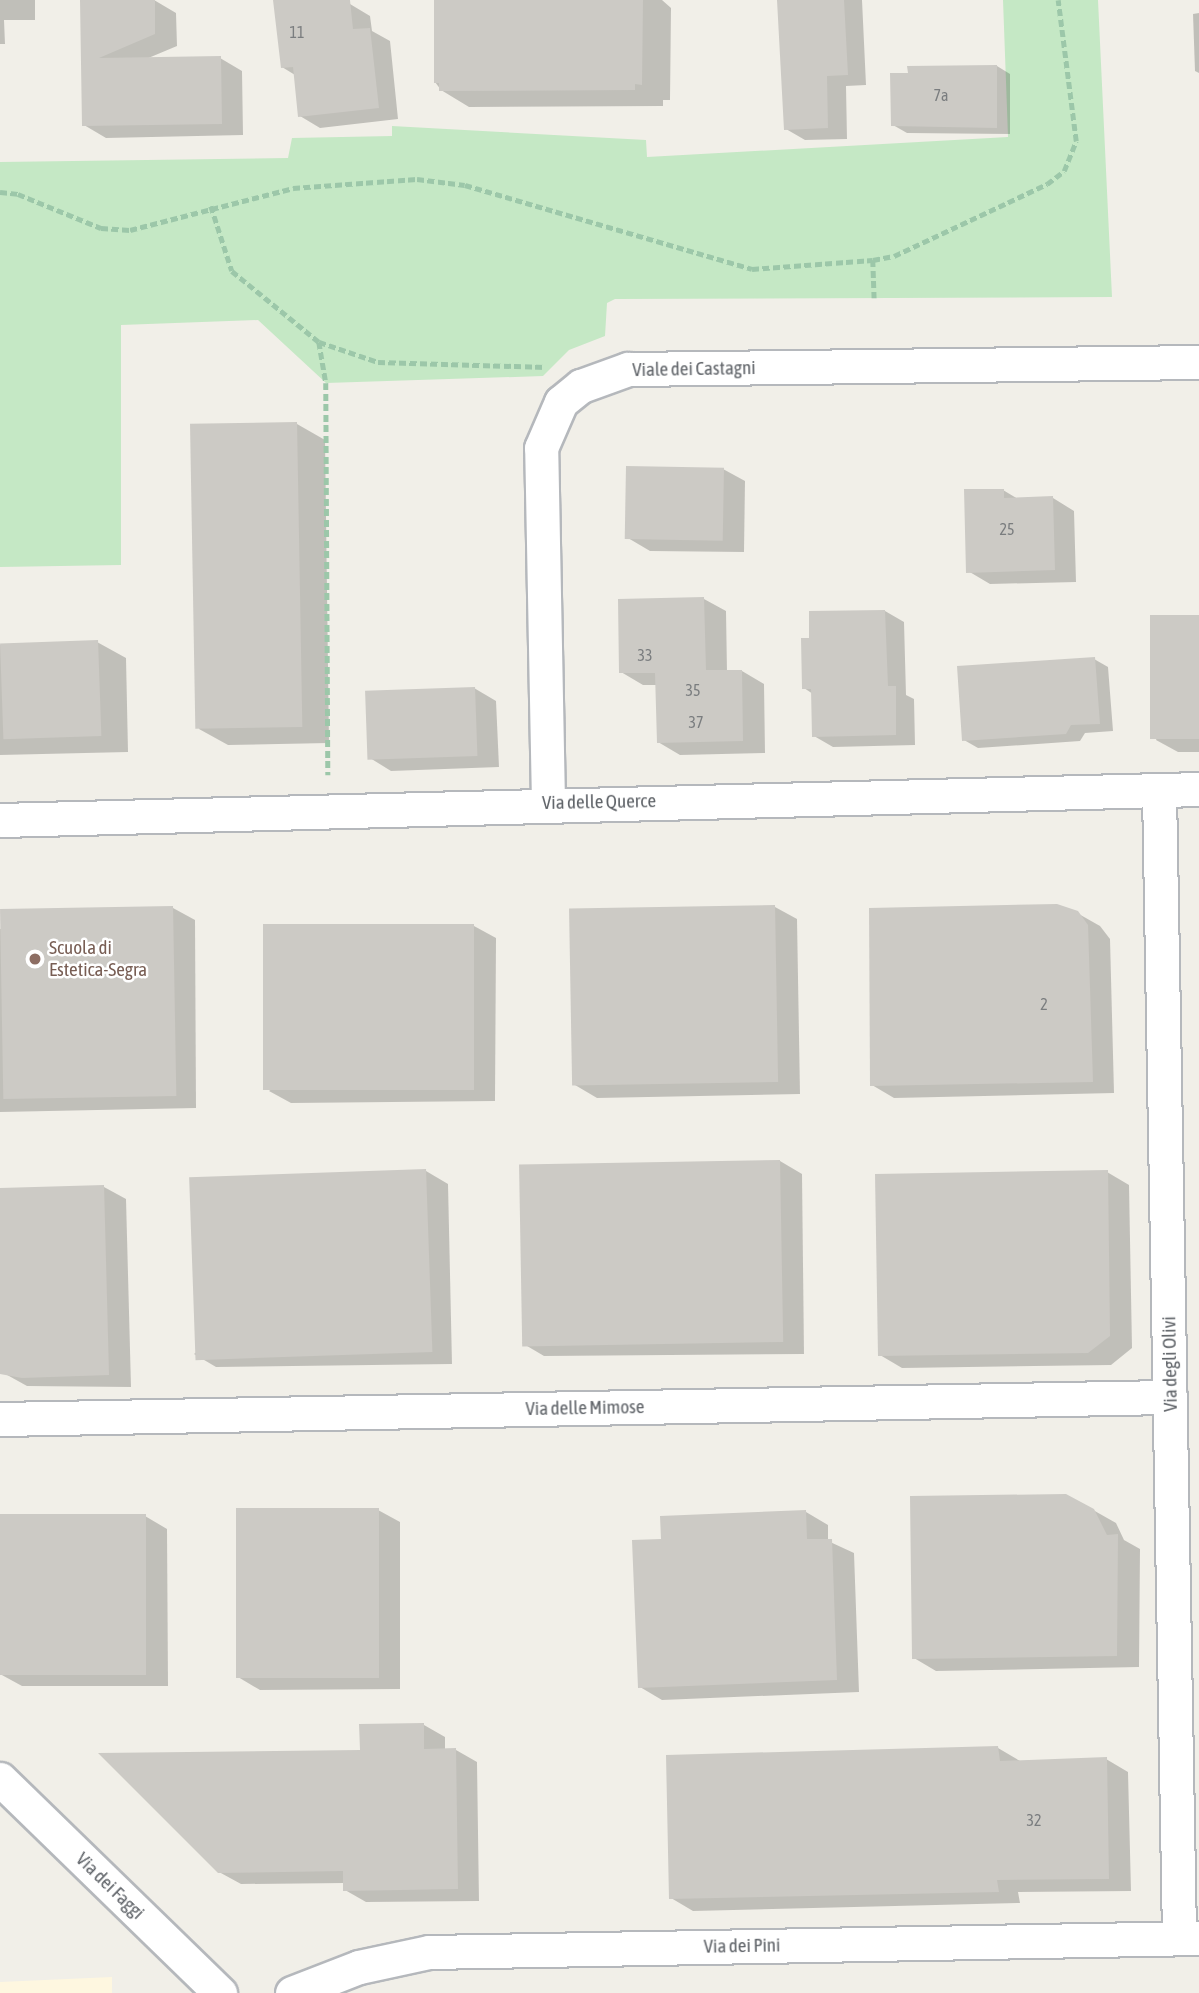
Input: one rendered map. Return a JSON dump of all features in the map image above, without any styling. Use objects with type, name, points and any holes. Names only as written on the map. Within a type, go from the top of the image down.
[{"type":"street","name":"Viale dei Castagni","points":[[548,803],[541,448],[561,402],[581,386],[628,369],[1199,362]]},
{"type":"street","name":"Via delle Querce","points":[[0,820],[548,803],[1199,789]]},
{"type":"street","name":"Via degli Olivi","points":[[1159,790],[1170,1396],[1189,1938]]},
{"type":"street","name":"Via delle Mimose","points":[[0,1419],[1170,1396]]},
{"type":"street","name":"Via dei Faggi","points":[[0,1779],[220,1993]]},
{"type":"street","name":"Via dei Pini","points":[[292,1993],[359,1967],[429,1952],[1189,1938]]},
{"type":"path","points":[[0,192],[18,194],[100,228],[130,230],[211,206],[293,188],[417,179],[465,185],[751,269],[873,260],[894,256],[1047,184],[1064,171],[1076,141],[1058,0]]},
{"type":"path","points":[[211,206],[232,271],[319,342],[379,362],[555,367]]},
{"type":"path","points":[[873,260],[874,298]]},
{"type":"path","points":[[319,342],[326,383],[328,784]]},
{"type":"shaded area","points":[[112,1977],[112,1993],[0,1993],[0,1982]]},
{"type":"green space","points":[[1003,0],[1098,0],[1112,297],[615,299],[607,303],[605,336],[569,350],[543,376],[326,383],[258,320],[121,325],[121,565],[0,567],[0,162],[288,158],[292,138],[392,136],[392,126],[646,140],[647,157],[1008,137]]},
{"type":"building","points":[[80,0],[155,0],[155,34],[99,58],[221,56],[222,124],[82,126]]},
{"type":"building","points":[[273,0],[350,0],[353,29],[370,28],[379,108],[298,117],[293,67],[281,68]]},
{"type":"building","points":[[434,0],[643,0],[642,85],[635,84],[635,90],[439,91],[439,83],[434,83]]},
{"type":"building","points":[[777,0],[844,0],[848,75],[827,76],[828,128],[784,130]]},
{"type":"building","points":[[997,65],[997,128],[891,126],[890,73],[908,73],[907,66]]},
{"type":"building","points":[[297,422],[302,727],[195,729],[190,424]]},
{"type":"building","points":[[626,466],[724,468],[723,541],[625,539]]},
{"type":"building","points":[[964,489],[1004,489],[1004,498],[1053,496],[1055,570],[966,573]]},
{"type":"building","points":[[704,597],[706,670],[742,670],[743,741],[657,743],[655,673],[619,673],[618,599]]},
{"type":"building","points":[[885,610],[888,686],[896,686],[896,735],[812,737],[811,689],[802,689],[801,638],[809,638],[809,611]]},
{"type":"building","points":[[1150,615],[1199,615],[1199,739],[1150,739]]},
{"type":"building","points":[[98,640],[101,736],[3,739],[0,643]]},
{"type":"building","points":[[1095,657],[1100,724],[1071,725],[1066,734],[962,741],[957,666]]},
{"type":"building","points":[[475,687],[477,756],[367,760],[365,691]]},
{"type":"building","points":[[1057,904],[1078,911],[1088,925],[1093,1082],[870,1086],[869,908]]},
{"type":"building","points":[[775,905],[778,1082],[572,1086],[569,909]]},
{"type":"building","points":[[173,906],[176,1096],[3,1099],[0,909]]},
{"type":"building","points":[[263,924],[474,924],[474,1090],[263,1090]]},
{"type":"building","points":[[780,1160],[783,1342],[522,1347],[519,1165]]},
{"type":"building","points":[[426,1169],[432,1352],[196,1360],[189,1177]]},
{"type":"building","points":[[1108,1170],[1110,1336],[1088,1353],[878,1356],[875,1174]]},
{"type":"building","points":[[104,1185],[109,1375],[22,1378],[0,1374],[0,1188]]},
{"type":"building","points":[[1066,1494],[1094,1509],[1107,1535],[1118,1534],[1117,1656],[912,1659],[910,1496]]},
{"type":"building","points":[[236,1508],[379,1508],[379,1678],[236,1678]]},
{"type":"building","points":[[806,1510],[807,1539],[832,1539],[837,1680],[638,1688],[632,1540],[661,1539],[660,1516]]},
{"type":"building","points":[[0,1514],[146,1514],[146,1675],[0,1675]]},
{"type":"building","points":[[424,1723],[424,1749],[456,1748],[458,1889],[343,1891],[343,1871],[218,1873],[98,1753],[360,1750],[359,1724]]},
{"type":"building","points":[[998,1746],[1000,1761],[1107,1757],[1109,1879],[997,1880],[999,1892],[669,1899],[666,1755]]},
{"type":"place","name":"Scuola di Estetica-Segra","points":[[35,959]]}]
